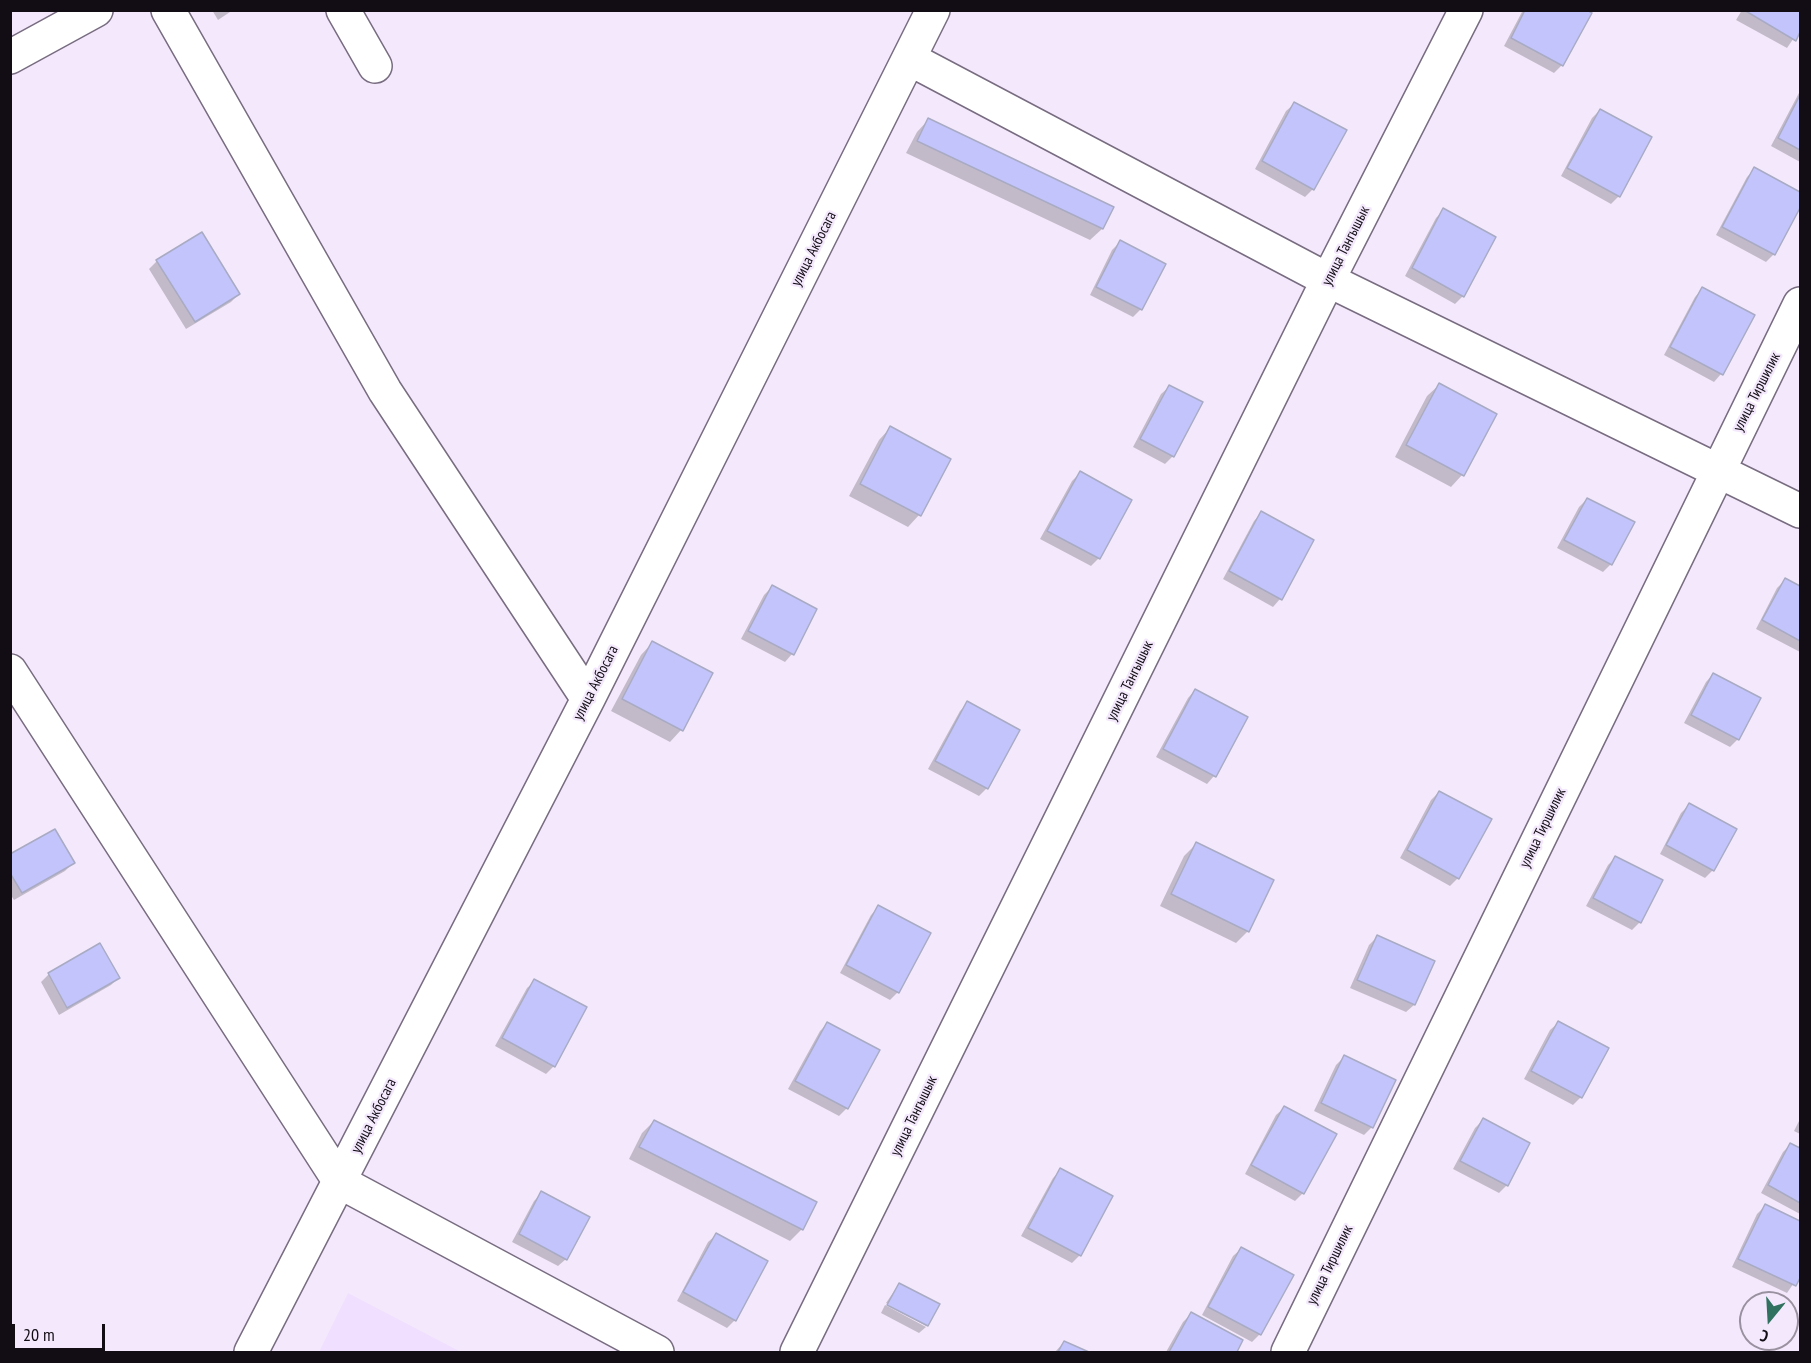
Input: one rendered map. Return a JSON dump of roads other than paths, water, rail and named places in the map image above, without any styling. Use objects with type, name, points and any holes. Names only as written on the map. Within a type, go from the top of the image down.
[{"type":"street","points":[[10,57],[96,10]]},
{"type":"street","points":[[168,10],[385,391],[588,699]]},
{"type":"street","points":[[343,10],[375,66]]},
{"type":"street","name":"улица Акбосага","points":[[251,1353],[588,699],[933,10]]},
{"type":"street","name":"улица Тангышык","points":[[797,1353],[1328,280],[1466,10]]},
{"type":"street","points":[[910,59],[1328,280],[1800,510]]},
{"type":"street","name":"улица Тиршилик","points":[[1288,1353],[1800,304]]},
{"type":"street","points":[[10,671],[340,1182],[657,1353]]}]
